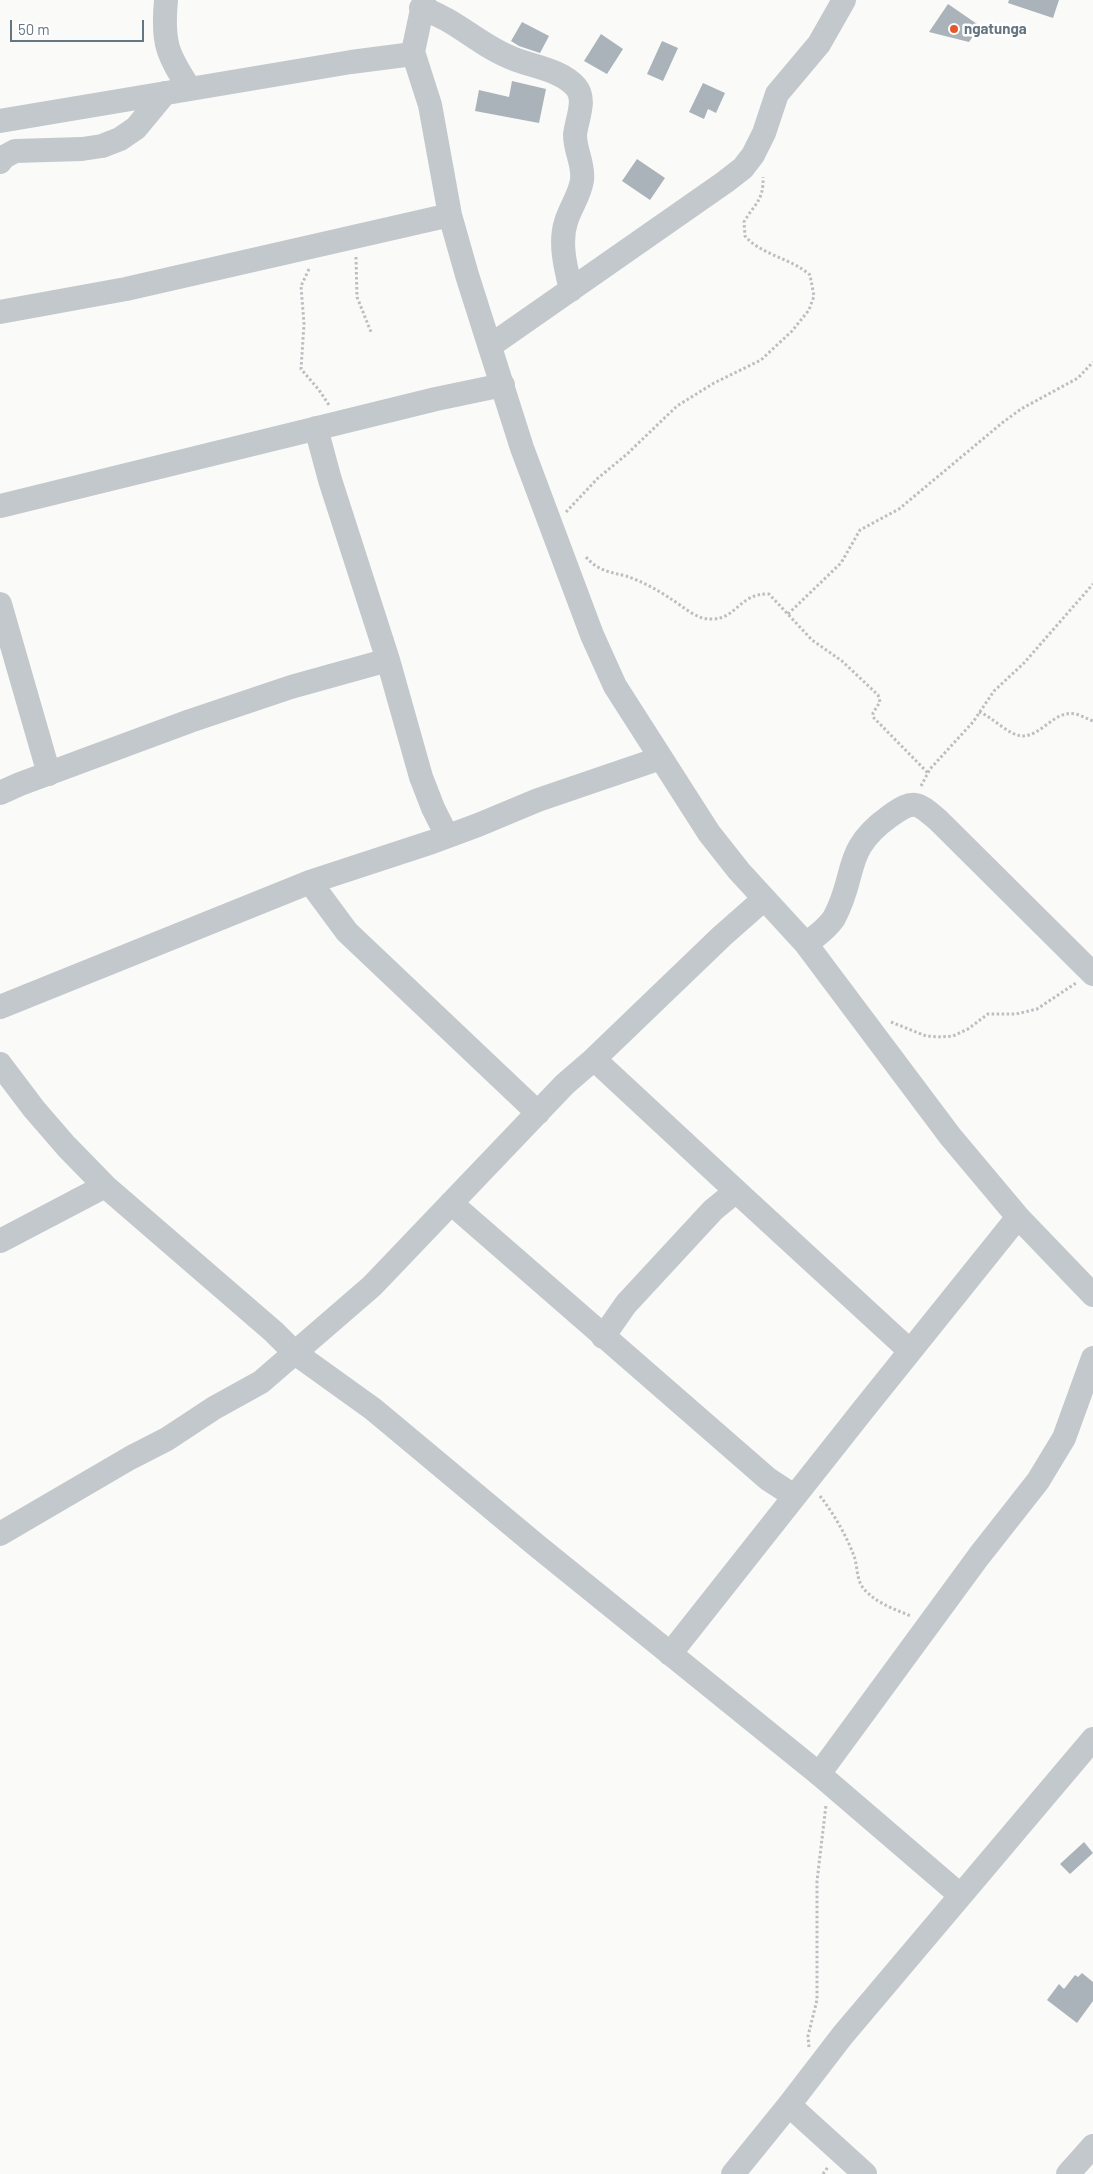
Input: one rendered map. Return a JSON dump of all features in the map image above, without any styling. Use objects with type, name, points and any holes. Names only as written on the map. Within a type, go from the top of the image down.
[{"type":"street","points":[[166,0],[163,27],[166,44],[172,62],[190,89]]},
{"type":"street","points":[[490,346],[736,174],[756,149],[778,94],[819,44],[844,0]]},
{"type":"street","points":[[571,290],[565,259],[564,231],[582,182],[583,169],[575,138],[580,103],[579,92],[576,87],[558,75],[503,55],[423,4],[413,54],[430,105],[450,214],[522,448],[592,635],[615,686],[709,833],[764,899],[806,944],[950,1136],[1018,1217],[1093,1295]]},
{"type":"street","points":[[0,121],[351,62],[413,54]]},
{"type":"street","points":[[0,162],[4,157],[15,151],[82,149],[102,146],[120,139],[136,128],[165,93]]},
{"type":"street","points":[[0,312],[126,289],[450,214]]},
{"type":"street","points":[[1,505],[326,426],[503,386]]},
{"type":"street","points":[[326,426],[332,488],[388,660],[421,777],[433,808],[448,836]]},
{"type":"street","points":[[0,604],[49,774]]},
{"type":"street","points":[[0,793],[190,721],[291,687],[388,660]]},
{"type":"street","points":[[0,1007],[310,882],[448,836],[538,800],[661,758]]},
{"type":"street","points":[[806,944],[826,929],[834,917],[852,861],[860,844],[881,822],[902,808],[915,803],[938,820],[1092,973]]},
{"type":"street","points":[[310,882],[346,932],[538,1113]]},
{"type":"street","points":[[0,1534],[130,1458],[167,1440],[214,1408],[261,1382],[372,1286],[565,1084],[594,1059],[682,973],[764,899]]},
{"type":"street","points":[[594,1059],[735,1192],[781,1231],[910,1351]]},
{"type":"street","points":[[0,1064],[40,1116],[105,1186],[274,1332],[295,1353],[373,1409],[670,1654],[822,1776],[960,1895]]},
{"type":"street","points":[[0,1241],[105,1186]]},
{"type":"street","points":[[603,1337],[626,1304],[713,1210],[735,1192]]},
{"type":"street","points":[[451,1203],[549,1287],[603,1337],[773,1482],[801,1488]]},
{"type":"street","points":[[670,1654],[1018,1217]]},
{"type":"street","points":[[822,1776],[985,1548],[1016,1512],[1056,1454],[1070,1424],[1093,1358]]},
{"type":"street","points":[[733,2174],[790,2106],[842,2036],[960,1895],[1086,1763],[1093,1739]]},
{"type":"street","points":[[790,2106],[865,2174]]},
{"type":"street","points":[[1068,2174],[1093,2146]]},
{"type":"path","points":[[552,527],[598,478],[626,455],[677,406],[714,383],[761,360],[792,331],[809,310],[814,296],[810,275],[790,261],[759,247],[745,236],[744,222],[757,206],[763,183],[761,160],[756,149]]},
{"type":"path","points":[[357,237],[355,272],[357,297],[371,332]]},
{"type":"path","points":[[314,246],[313,258],[301,286],[304,334],[300,363],[305,376],[319,390],[328,403],[326,426]]},
{"type":"path","points":[[788,614],[841,563],[860,530],[899,509],[1002,423],[1021,409],[1078,378],[1093,362]]},
{"type":"path","points":[[584,555],[591,563],[605,572],[635,580],[662,593],[688,611],[705,619],[712,620],[727,615],[748,598],[769,594],[812,640],[842,661],[878,695],[880,702],[873,713],[873,717],[928,773]]},
{"type":"path","points":[[915,803],[928,773],[963,733],[994,691],[1024,663],[1093,584]]},
{"type":"path","points":[[979,712],[988,715],[1013,733],[1024,736],[1069,713],[1078,714],[1093,721]]},
{"type":"path","points":[[858,1015],[895,1022],[912,1032],[926,1036],[953,1036],[968,1030],[988,1014],[1016,1014],[1037,1008],[1092,973]]},
{"type":"path","points":[[801,1488],[824,1502],[846,1539],[857,1565],[859,1582],[864,1589],[887,1606],[930,1625]]},
{"type":"path","points":[[815,2072],[808,2045],[808,2036],[817,2000],[816,1907],[818,1860],[826,1805],[822,1776]]},
{"type":"building","points":[[1009,0],[1059,0],[1053,18],[1008,3]]},
{"type":"building","name":"ngatunga","points":[[948,4],[980,26],[969,42],[929,32]]},
{"type":"building","points":[[522,22],[549,36],[540,53],[519,46],[511,41]]},
{"type":"building","points":[[601,34],[623,49],[607,74],[584,61]]},
{"type":"building","points":[[662,41],[678,48],[663,81],[647,74]]},
{"type":"building","points":[[512,81],[546,89],[539,123],[475,111],[479,90],[509,97]]},
{"type":"building","points":[[703,83],[725,93],[716,113],[708,109],[704,119],[689,112]]},
{"type":"building","points":[[637,159],[665,178],[650,200],[622,181]]},
{"type":"building","points":[[1084,1842],[1093,1853],[1070,1874],[1060,1864]]},
{"type":"building","points":[[1082,1973],[1093,1982],[1093,2001],[1077,2023],[1047,2000],[1059,1984],[1064,1989],[1075,1975],[1078,1977]]},
{"type":"place","name":"ngatunga","points":[[954,29]]}]
